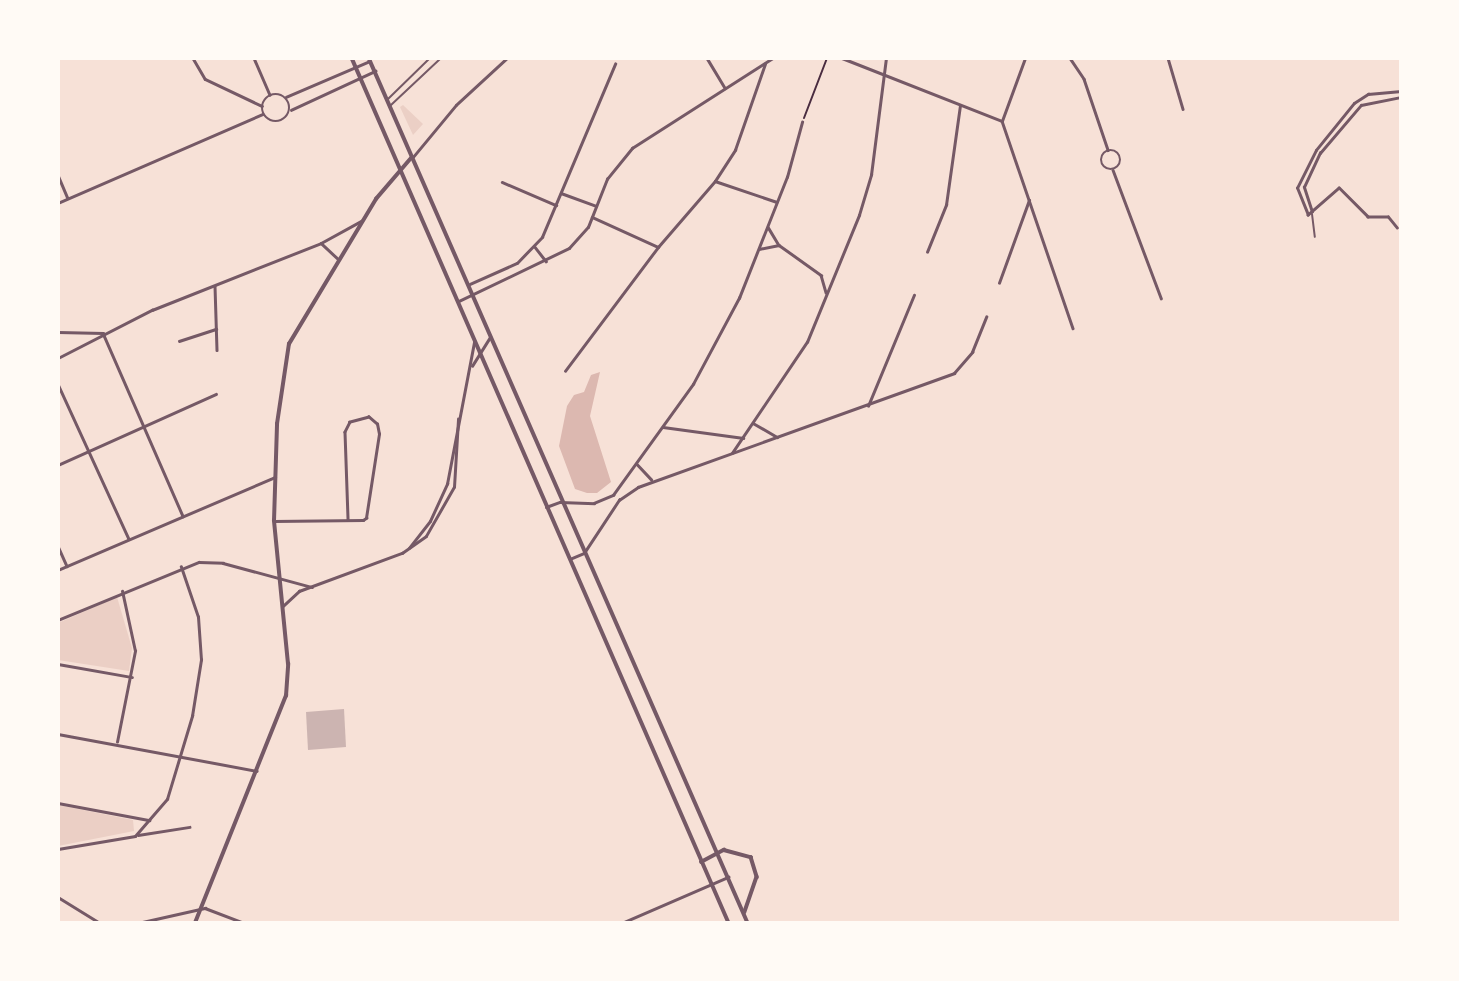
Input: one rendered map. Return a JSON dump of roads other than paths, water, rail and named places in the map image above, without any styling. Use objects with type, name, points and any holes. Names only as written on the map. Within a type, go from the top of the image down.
[{"type":"street","points":[[193,58],[205,79],[262,106]]},
{"type":"street","points":[[254,58],[270,95]]},
{"type":"street","points":[[352,58],[729,923]]},
{"type":"street","points":[[195,923],[286,696],[274,521],[275,477],[289,344],[361,221],[400,166],[413,157],[456,104],[507,58]]},
{"type":"street","points":[[707,58],[725,88]]},
{"type":"street","points":[[458,302],[546,261],[577,241],[592,217],[607,179],[632,148],[773,58]]},
{"type":"street","points":[[842,58],[1002,121]]},
{"type":"street","points":[[732,453],[807,342],[826,296],[872,175],[886,58]]},
{"type":"street","points":[[1025,58],[1002,121],[1073,328]]},
{"type":"street","points":[[1070,58],[1084,79],[1108,150],[1120,158],[1113,170]]},
{"type":"street","points":[[1168,58],[1183,109]]},
{"type":"street","points":[[270,95],[286,97],[369,59],[560,502],[748,923]]},
{"type":"street","points":[[468,285],[517,263],[535,247],[556,205],[615,64]]},
{"type":"street","points":[[565,371],[658,247],[715,181],[735,150],[765,64]]},
{"type":"street","points":[[270,95],[262,106],[263,114],[270,121],[281,122],[291,110],[375,71]]},
{"type":"street","points":[[1297,188],[1316,150],[1354,103],[1368,94],[1401,91]]},
{"type":"street","points":[[286,97],[291,110]]},
{"type":"street","points":[[1310,213],[1304,187],[1320,153],[1360,105],[1401,97]]},
{"type":"street","points":[[927,252],[946,205],[960,105]]},
{"type":"street","points":[[58,203],[263,114]]},
{"type":"street","points":[[546,508],[560,502],[603,501],[618,491],[710,358],[778,202],[802,122]]},
{"type":"street","points":[[1108,150],[1101,163],[1113,170],[1161,298]]},
{"type":"street","points":[[58,175],[68,198]]},
{"type":"street","points":[[502,181],[556,205]]},
{"type":"street","points":[[715,181],[778,202]]},
{"type":"street","points":[[1297,188],[1304,187]]},
{"type":"street","points":[[1297,188],[1310,213]]},
{"type":"street","points":[[1310,213],[1341,188],[1368,218],[1385,217],[1397,228]]},
{"type":"street","points":[[561,193],[596,206]]},
{"type":"street","points":[[999,283],[1030,198]]},
{"type":"street","points":[[592,217],[658,247]]},
{"type":"street","points":[[58,358],[103,333],[321,243],[361,221]]},
{"type":"street","points":[[768,227],[779,245],[821,275],[826,296]]},
{"type":"street","points":[[321,243],[338,259]]},
{"type":"street","points":[[758,250],[779,245]]},
{"type":"street","points":[[535,247],[546,261]]},
{"type":"street","points":[[215,286],[217,351]]},
{"type":"street","points":[[868,406],[914,295]]},
{"type":"street","points":[[570,559],[584,553],[619,500],[652,480],[868,406],[954,373],[972,352],[986,317]]},
{"type":"street","points":[[179,341],[216,329]]},
{"type":"street","points":[[58,332],[103,333]]},
{"type":"street","points":[[103,333],[183,516]]},
{"type":"street","points":[[472,366],[490,337]]},
{"type":"street","points":[[408,549],[440,503],[472,366],[474,342]]},
{"type":"street","points":[[58,384],[129,539]]},
{"type":"street","points":[[58,465],[216,394]]},
{"type":"street","points":[[274,521],[348,520],[367,516],[379,434],[377,424],[369,417],[358,417],[345,432],[348,520]]},
{"type":"street","points":[[282,607],[299,591],[408,549],[426,537],[447,505],[458,466],[458,419]]},
{"type":"street","points":[[753,423],[778,437]]},
{"type":"street","points":[[662,427],[743,439]]},
{"type":"street","points":[[637,464],[652,480]]},
{"type":"street","points":[[58,570],[275,477]]},
{"type":"street","points":[[58,546],[67,566]]},
{"type":"street","points":[[58,620],[181,567],[223,563],[312,587]]},
{"type":"street","points":[[135,836],[167,799],[181,756],[201,660],[198,617],[181,567]]},
{"type":"street","points":[[116,744],[132,677],[135,651],[122,592]]},
{"type":"street","points":[[58,664],[132,677]]},
{"type":"street","points":[[58,734],[258,771]]},
{"type":"street","points":[[58,803],[149,820]]},
{"type":"street","points":[[58,849],[189,827]]},
{"type":"street","points":[[701,862],[716,853],[741,851],[756,864],[757,877],[744,914]]},
{"type":"street","points":[[622,923],[728,877]]},
{"type":"street","points":[[58,897],[100,923]]},
{"type":"street","points":[[138,923],[201,908],[244,923]]},
{"type":"lane","points":[[387,99],[430,58]]},
{"type":"lane","points":[[390,106],[441,58]]},
{"type":"lane","points":[[1310,213],[1315,237]]}]
